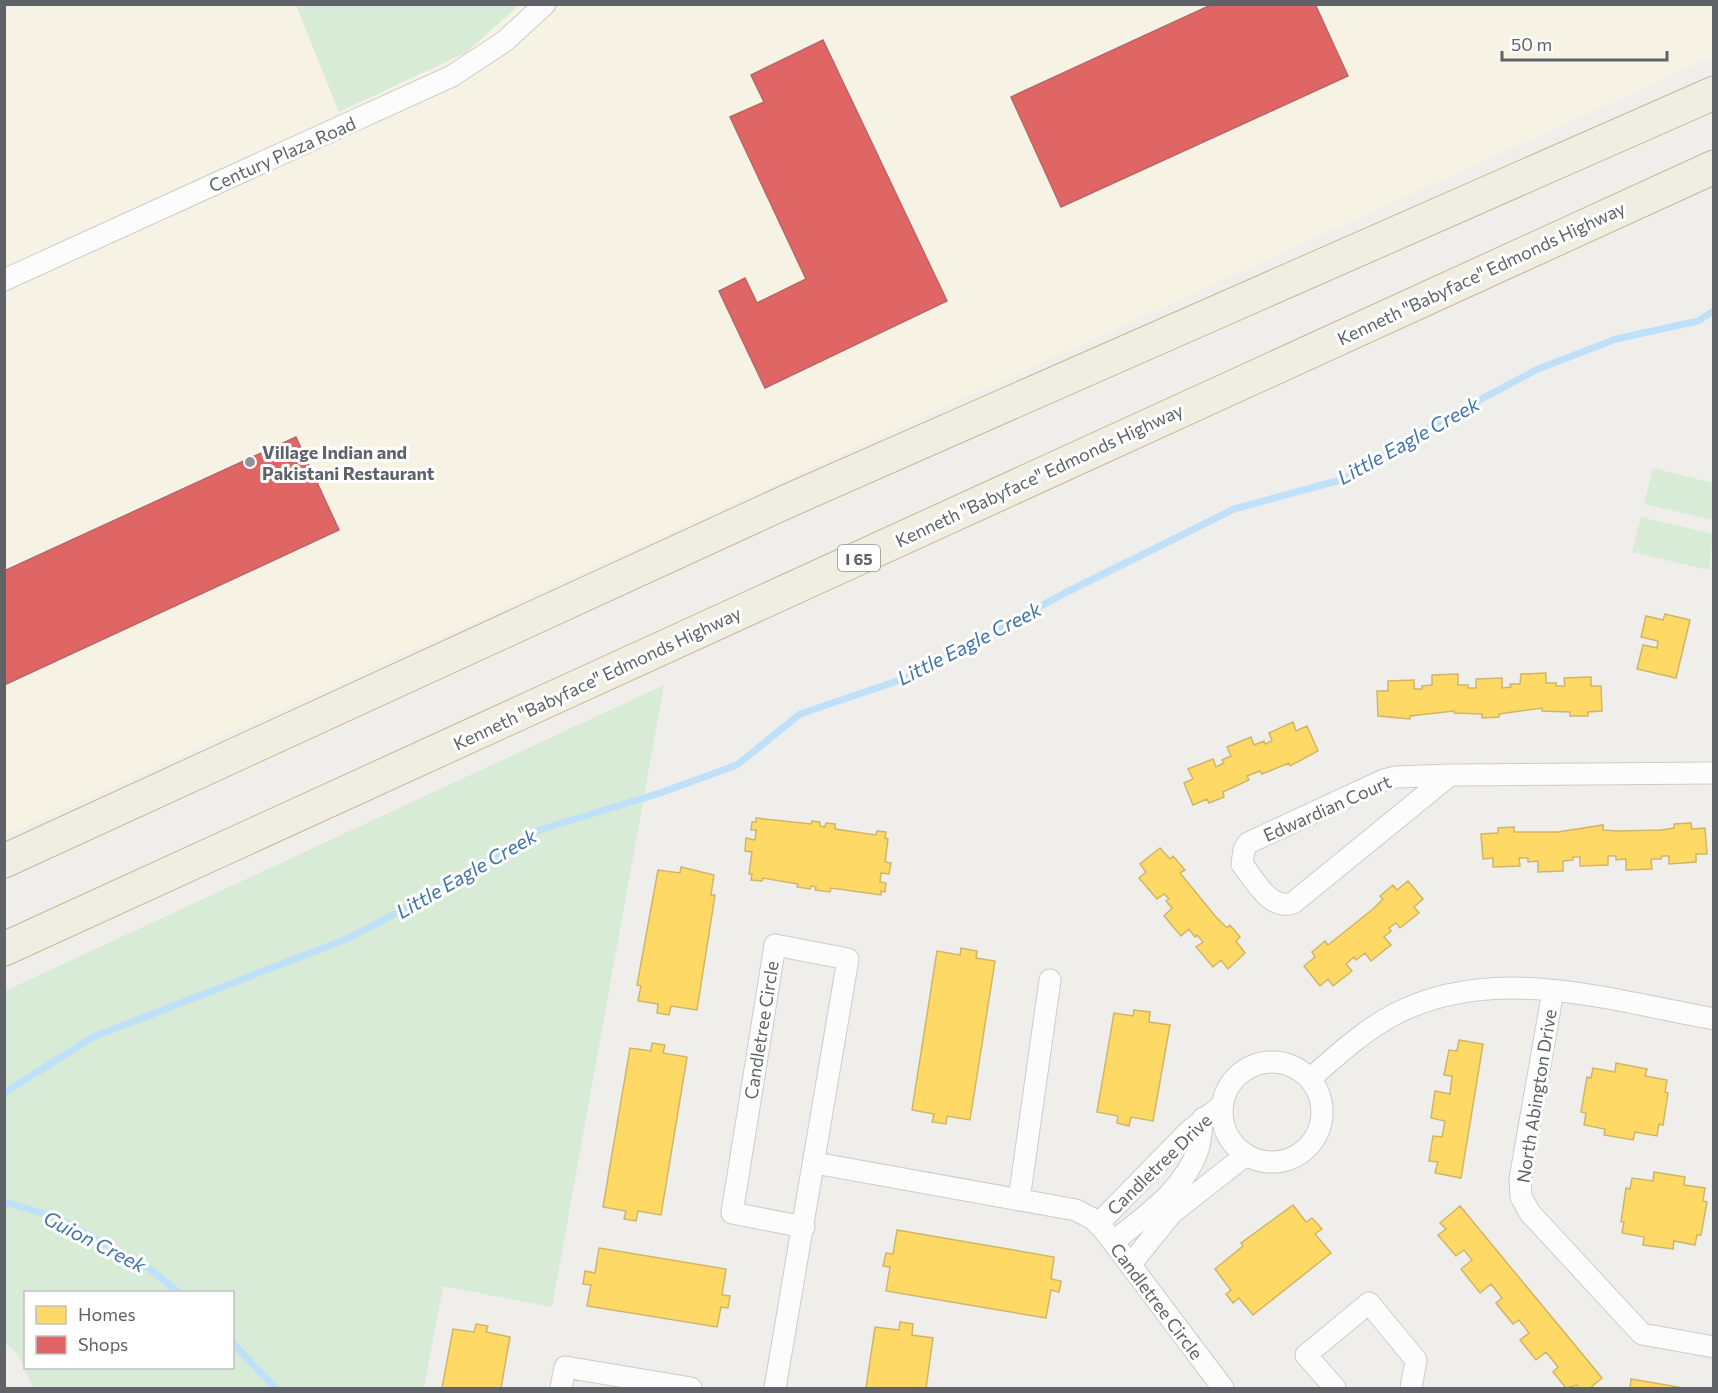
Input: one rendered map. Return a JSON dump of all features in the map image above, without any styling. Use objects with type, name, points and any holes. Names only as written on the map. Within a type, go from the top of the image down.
[{"type":"highway","points":[[4,861],[790,500],[1713,93]]},
{"type":"highway","name":"Kenneth \"Babyface\" Edmonds Highway","points":[[4,949],[1713,167]]},
{"type":"street","name":"Century Plaza Road","points":[[4,280],[452,76],[505,41],[545,4]]},
{"type":"street","name":"Edwardian Court","points":[[1450,775],[1293,903],[1281,904],[1269,898],[1242,864],[1244,850],[1248,843],[1384,780],[1396,777],[1450,775],[1713,772]]},
{"type":"street","name":"Candletree Circle","points":[[775,1389],[804,1227],[815,1163],[848,959],[774,945],[732,1213],[804,1227]]},
{"type":"street","points":[[1019,1200],[1050,980]]},
{"type":"street","points":[[1130,1265],[1172,1213],[1198,1189],[1246,1155],[1253,1160],[1270,1163],[1286,1161],[1301,1153],[1313,1142],[1320,1126],[1322,1110],[1318,1094],[1310,1079],[1357,1038],[1392,1016],[1420,1003],[1480,988],[1522,987],[1713,1019]]},
{"type":"street","name":"North Abington Drive","points":[[1553,991],[1520,1179],[1522,1201],[1530,1213],[1642,1334],[1713,1347]]},
{"type":"street","name":"Candletree Drive","points":[[1246,1155],[1228,1138],[1222,1123],[1221,1106],[1226,1090],[1236,1076],[1249,1066],[1265,1062],[1282,1062],[1297,1068],[1310,1079]]},
{"type":"street","name":"Candletree Drive","points":[[1098,1224],[1203,1118],[1221,1106]]},
{"type":"street","points":[[1113,1242],[1150,1212],[1185,1176],[1199,1146],[1203,1118]]},
{"type":"street","name":"Candletree Circle","points":[[815,1163],[1076,1210],[1098,1224],[1113,1242],[1223,1389]]},
{"type":"street","points":[[1335,1389],[1306,1355],[1369,1303],[1416,1360],[1411,1389]]},
{"type":"street","points":[[561,1389],[564,1368],[691,1389]]},
{"type":"shaded area","points":[[1713,4],[1714,56],[5,836],[4,5]]},
{"type":"green space","points":[[296,5],[519,5],[467,52],[339,112]]},
{"type":"green space","points":[[1653,468],[1713,483],[1713,520],[1644,504]]},
{"type":"green space","points":[[1641,517],[1713,534],[1709,570],[1632,552]]},
{"type":"green space","points":[[664,685],[552,1307],[443,1286],[424,1388],[33,1388],[25,1369],[234,1369],[234,1291],[24,1291],[24,1367],[19,1356],[5,1342],[5,991]]},
{"type":"building: Homes","points":[[1665,614],[1690,620],[1676,678],[1637,669],[1643,645],[1657,648],[1658,641],[1641,637],[1646,616],[1663,620]]},
{"type":"building: Homes","points":[[1546,673],[1546,683],[1556,683],[1556,686],[1565,686],[1564,678],[1591,677],[1591,686],[1601,686],[1602,711],[1588,712],[1588,716],[1570,716],[1570,712],[1542,711],[1542,708],[1499,714],[1499,717],[1482,718],[1482,714],[1454,713],[1454,711],[1410,716],[1410,719],[1378,716],[1377,691],[1388,691],[1388,681],[1414,680],[1414,689],[1422,689],[1422,686],[1432,685],[1432,675],[1458,674],[1458,685],[1476,688],[1476,679],[1502,678],[1502,688],[1511,687],[1510,684],[1520,684],[1521,674]]},
{"type":"building: Homes","points":[[1293,722],[1296,731],[1307,726],[1318,751],[1290,766],[1289,763],[1262,774],[1260,771],[1247,776],[1249,780],[1223,792],[1224,797],[1209,803],[1207,799],[1193,805],[1184,783],[1193,779],[1188,769],[1213,759],[1216,767],[1224,763],[1222,760],[1231,756],[1227,747],[1251,737],[1254,745],[1264,741],[1265,744],[1272,741],[1269,733]]},
{"type":"building: Homes","points":[[756,818],[811,824],[812,821],[820,822],[820,826],[825,827],[826,823],[835,824],[835,829],[876,835],[877,831],[886,832],[885,838],[888,839],[885,862],[891,863],[889,874],[881,873],[880,882],[886,883],[885,892],[881,891],[881,895],[831,888],[830,892],[815,890],[816,887],[811,886],[810,889],[797,887],[798,884],[763,878],[762,881],[751,880],[752,874],[749,874],[752,852],[745,851],[746,838],[755,840],[756,830],[751,830],[752,822],[756,822]]},
{"type":"building: Homes","points":[[1691,823],[1692,829],[1705,828],[1707,854],[1696,854],[1696,862],[1669,864],[1669,856],[1662,856],[1661,859],[1651,859],[1652,869],[1626,870],[1626,859],[1616,860],[1616,856],[1608,856],[1608,865],[1580,866],[1580,857],[1573,857],[1573,860],[1563,861],[1563,871],[1538,872],[1538,861],[1528,862],[1528,858],[1519,858],[1520,866],[1493,867],[1493,858],[1483,859],[1481,834],[1498,833],[1498,828],[1514,827],[1514,832],[1558,832],[1603,825],[1603,830],[1661,830],[1674,828],[1674,824]]},
{"type":"building: Homes","points":[[1160,848],[1170,859],[1173,856],[1185,870],[1180,873],[1216,917],[1227,928],[1230,925],[1240,937],[1236,941],[1245,953],[1228,969],[1221,960],[1213,967],[1196,947],[1203,942],[1189,929],[1181,936],[1164,916],[1172,908],[1166,901],[1169,899],[1164,894],[1157,899],[1139,878],[1146,872],[1140,864]]},
{"type":"building: Homes","points":[[681,867],[714,875],[711,895],[715,895],[697,1010],[671,1006],[669,1015],[657,1013],[658,1004],[638,1001],[641,986],[637,985],[658,870],[680,873]]},
{"type":"building: Homes","points":[[1408,881],[1423,899],[1414,907],[1419,913],[1400,928],[1396,923],[1389,928],[1391,931],[1384,937],[1391,945],[1371,961],[1365,953],[1356,960],[1354,957],[1346,964],[1352,971],[1333,986],[1328,979],[1320,986],[1304,966],[1315,957],[1312,952],[1325,941],[1328,945],[1373,909],[1383,899],[1380,896],[1393,885],[1397,890]]},
{"type":"building: Homes","points":[[961,948],[977,951],[976,958],[995,961],[970,1120],[947,1116],[946,1124],[932,1122],[934,1114],[912,1110],[937,951],[960,955]]},
{"type":"building: Homes","points":[[1134,1010],[1150,1012],[1149,1022],[1170,1025],[1153,1121],[1131,1117],[1129,1126],[1117,1123],[1118,1116],[1097,1112],[1114,1013],[1133,1016]]},
{"type":"building: Homes","points":[[1459,1040],[1483,1044],[1461,1178],[1435,1173],[1438,1162],[1429,1161],[1433,1136],[1442,1137],[1445,1121],[1431,1118],[1435,1091],[1450,1094],[1452,1076],[1444,1075],[1449,1050],[1457,1051]]},
{"type":"building: Homes","points":[[652,1043],[665,1045],[663,1053],[687,1057],[661,1215],[638,1211],[636,1221],[624,1219],[626,1211],[603,1207],[630,1048],[651,1051]]},
{"type":"building: Homes","points":[[1616,1063],[1647,1069],[1645,1076],[1667,1080],[1665,1092],[1668,1093],[1663,1125],[1659,1124],[1657,1136],[1635,1132],[1633,1140],[1604,1135],[1605,1129],[1584,1125],[1586,1113],[1581,1112],[1587,1077],[1591,1078],[1593,1068],[1615,1072]]},
{"type":"building: Homes","points":[[1654,1172],[1685,1177],[1684,1185],[1705,1188],[1703,1201],[1707,1202],[1701,1235],[1697,1235],[1695,1245],[1674,1241],[1673,1249],[1643,1245],[1644,1237],[1622,1233],[1624,1222],[1621,1222],[1626,1188],[1630,1189],[1632,1178],[1653,1181]]},
{"type":"building: Homes","points":[[1293,1205],[1306,1222],[1312,1218],[1322,1229],[1315,1234],[1331,1253],[1253,1315],[1239,1298],[1233,1303],[1226,1294],[1231,1290],[1215,1269],[1243,1246],[1241,1243]]},
{"type":"building: Homes","points":[[1460,1206],[1602,1378],[1590,1388],[1579,1388],[1577,1385],[1566,1388],[1553,1372],[1558,1367],[1546,1352],[1536,1360],[1520,1340],[1529,1333],[1519,1320],[1513,1324],[1496,1303],[1502,1298],[1491,1284],[1480,1293],[1461,1269],[1472,1260],[1464,1250],[1456,1256],[1438,1235],[1446,1229],[1440,1223]]},
{"type":"building: Homes","points":[[897,1230],[1054,1257],[1051,1279],[1061,1281],[1059,1292],[1051,1290],[1046,1318],[886,1291],[890,1267],[883,1266],[886,1253],[893,1254]]},
{"type":"building: Homes","points":[[599,1248],[726,1269],[722,1295],[730,1296],[728,1308],[721,1307],[717,1327],[587,1306],[591,1285],[583,1284],[585,1271],[595,1273]]},
{"type":"building: Homes","points":[[900,1322],[913,1324],[912,1335],[933,1338],[926,1388],[866,1388],[875,1327],[899,1330]]},
{"type":"building: Homes","points":[[476,1324],[488,1326],[486,1332],[510,1337],[501,1388],[442,1388],[453,1329],[474,1332]]},
{"type":"building: Homes","points":[[1631,1379],[1684,1388],[1630,1388]]},
{"type":"building: Shops","points":[[1213,4],[1315,4],[1348,76],[1061,207],[1011,97]]},
{"type":"building: Shops","points":[[823,40],[947,301],[765,388],[719,291],[745,278],[757,303],[806,279],[730,117],[764,102],[751,75]]},
{"type":"building: Shops","points":[[296,437],[339,530],[4,685],[4,571]]},
{"type":"waterway","name":"Little Eagle Creek","points":[[4,1093],[93,1037],[349,938],[436,892],[536,831],[660,793],[737,765],[800,714],[906,678],[1065,593],[1234,509],[1344,479],[1440,421],[1538,369],[1616,339],[1698,321],[1714,311]]},
{"type":"waterway","name":"Guion Creek","points":[[4,1202],[56,1217],[150,1269],[177,1291]]},
{"type":"waterway","name":"Guion Creek","points":[[234,1344],[275,1388]]},
{"type":"place","name":"Village Indian and Pakistani Restaurant","points":[[250,462]]}]
